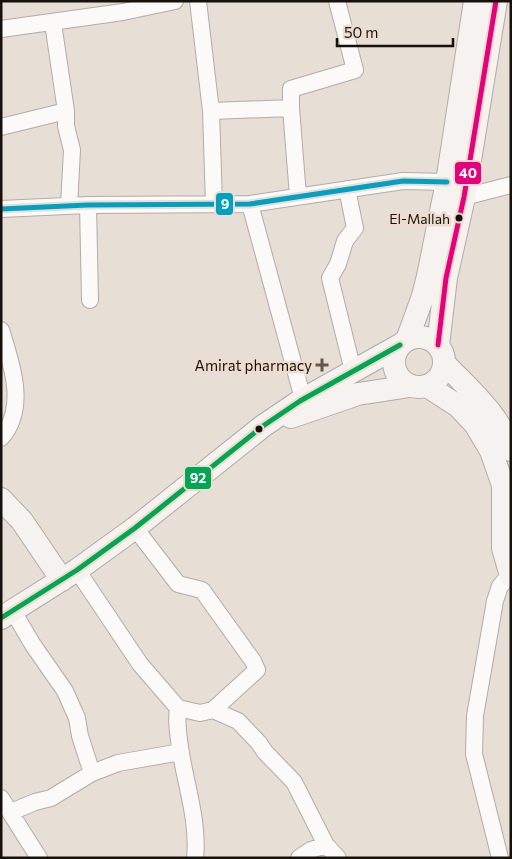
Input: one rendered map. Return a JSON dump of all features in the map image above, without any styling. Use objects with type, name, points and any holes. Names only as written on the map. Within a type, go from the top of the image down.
[{"type":"main road","points":[[475,1],[447,182],[424,296],[404,342],[396,352],[394,368],[403,382],[418,386],[458,406],[475,424],[492,451],[503,485],[503,548],[510,575]]},
{"type":"main road","points":[[264,426],[358,394],[418,386],[439,378],[446,278],[464,197],[496,1]]},
{"type":"main road","points":[[7,614],[69,576],[135,528],[264,426],[303,399],[415,337],[424,337],[432,340],[441,355],[484,404],[510,442]]},
{"type":"main road","points":[[1,499],[22,520],[69,576]]},
{"type":"street","points":[[1,29],[53,23],[123,7],[176,1]]},
{"type":"street","points":[[198,1],[211,111],[214,204]]},
{"type":"street","points":[[298,196],[291,88],[355,70],[337,1]]},
{"type":"street","points":[[53,23],[66,111],[66,126],[72,150],[69,206]]},
{"type":"street","points":[[211,111],[291,108]]},
{"type":"street","points":[[1,127],[66,111]]},
{"type":"street","points":[[1,209],[88,205],[250,204],[403,181],[447,182]]},
{"type":"street","points":[[464,197],[511,185]]},
{"type":"street","points":[[347,189],[355,228],[345,241],[338,264],[330,278],[353,371]]},
{"type":"street","points":[[250,204],[303,399]]},
{"type":"street","points":[[88,205],[90,300]]},
{"type":"street","points":[[1,330],[15,384],[15,403],[12,419],[1,438]]},
{"type":"street","points":[[69,576],[178,708],[200,713],[213,710],[257,670],[253,660],[202,590],[178,584],[135,528]]},
{"type":"street","points":[[504,854],[474,754],[475,716],[495,601],[500,586],[510,575]]},
{"type":"street","points":[[7,614],[33,645],[65,691],[77,718],[80,736],[92,774]]},
{"type":"street","points":[[178,708],[176,720],[193,813],[196,845],[195,858]]},
{"type":"street","points":[[213,710],[238,721],[294,782],[326,845],[338,858]]},
{"type":"street","points":[[11,812],[35,802],[51,798],[92,774],[118,763],[181,752]]},
{"type":"street","points":[[1,798],[39,858]]},
{"type":"street","points":[[299,858],[311,850],[326,845]]},
{"type":"transit line","name":"40","points":[[438,345],[446,278],[464,197],[496,1]]},
{"type":"transit line","name":"9","points":[[1,209],[88,205],[250,204],[403,181],[447,182]]},
{"type":"transit line","name":"92","points":[[1,618],[77,570],[135,528],[263,426],[300,401],[400,345]]},
{"type":"place","name":"El-Mallah","points":[[459,218]]},
{"type":"place","name":"Amirat pharmacy","points":[[322,365]]}]
